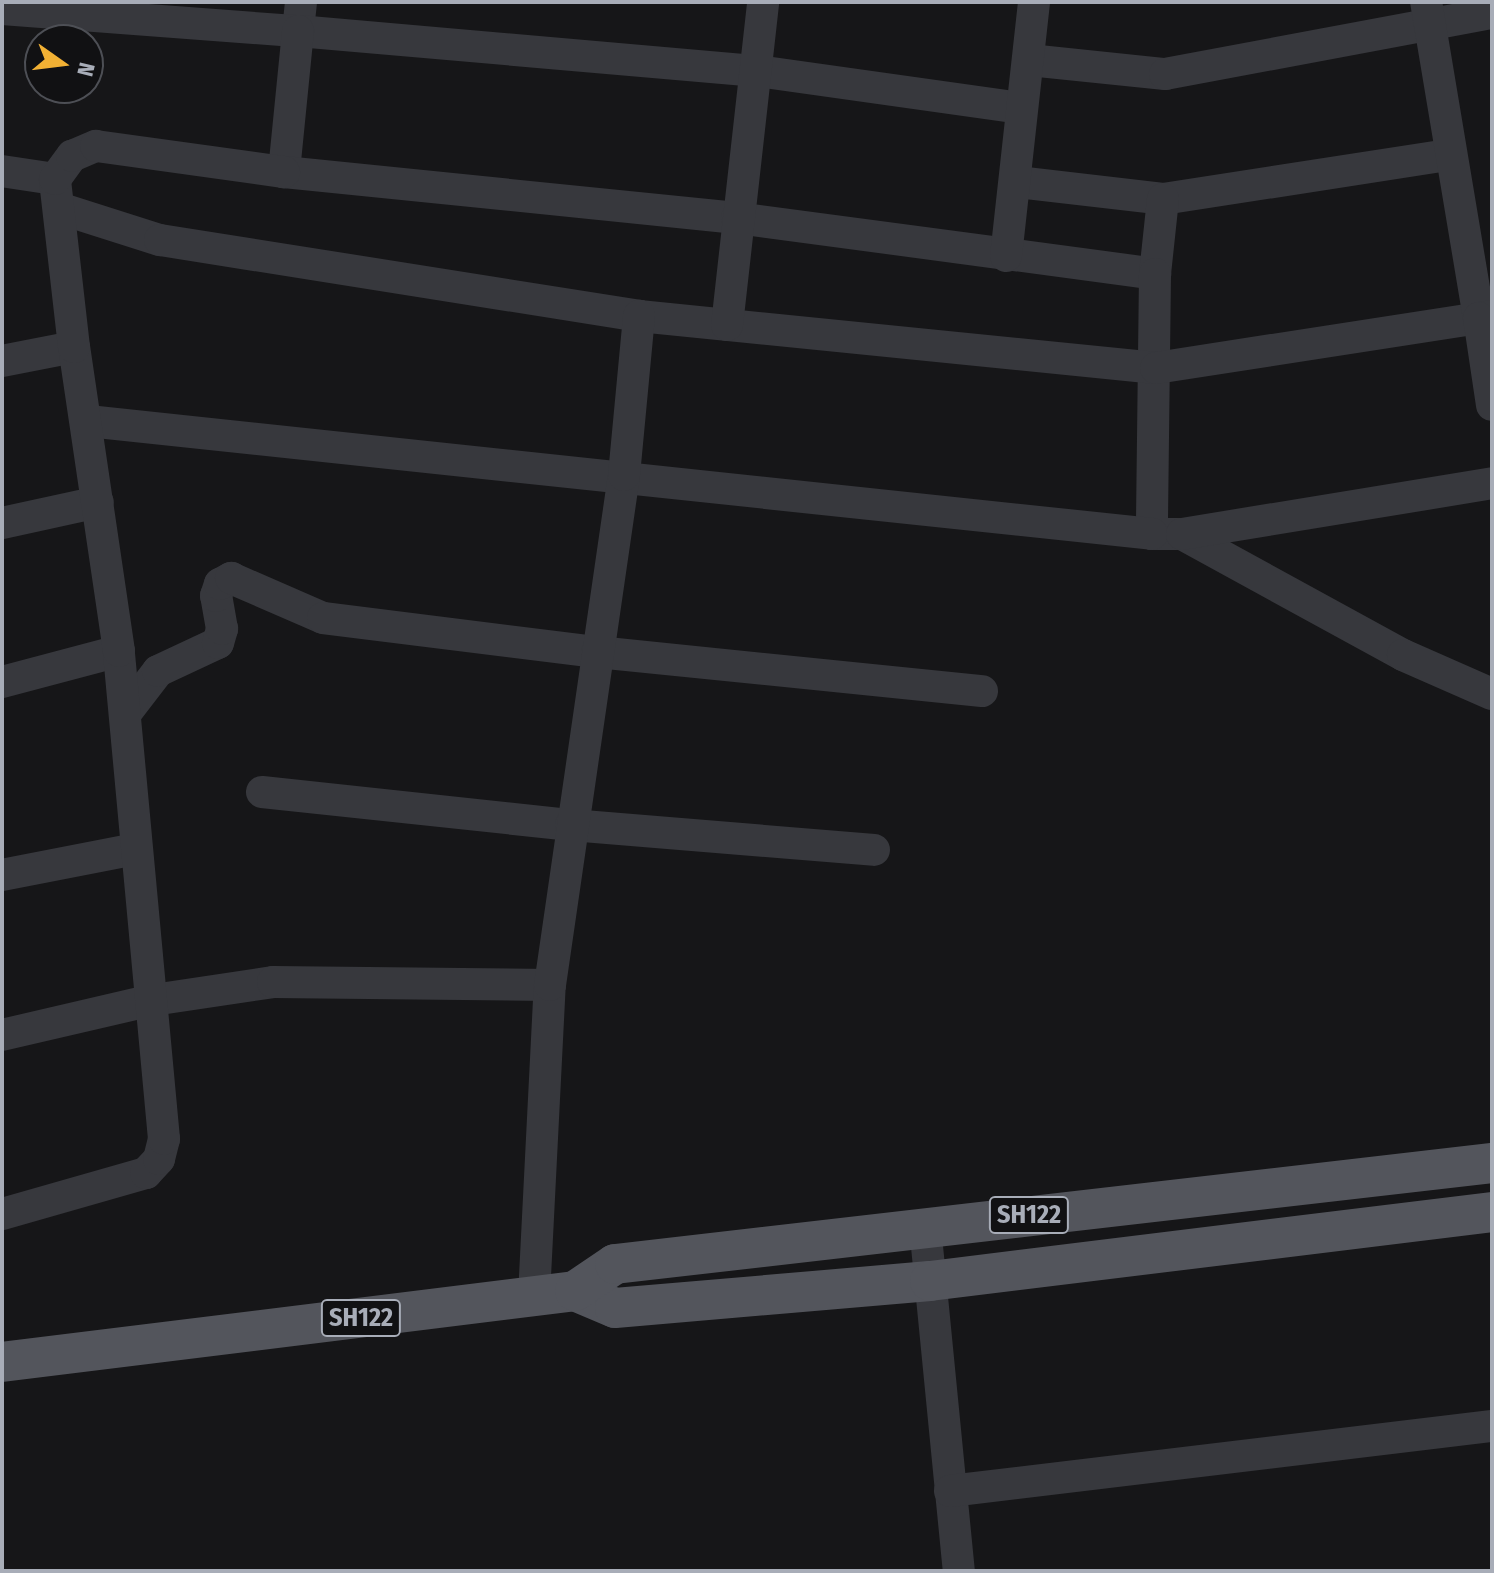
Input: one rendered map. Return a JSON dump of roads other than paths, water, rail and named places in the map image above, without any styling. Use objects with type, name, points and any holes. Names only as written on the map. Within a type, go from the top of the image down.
[{"type":"main road","name":"SH122","points":[[2,1362],[575,1291],[615,1264],[1492,1163]]},
{"type":"main road","name":"SH122","points":[[575,1291],[615,1308],[930,1281],[1492,1212]]},
{"type":"street","points":[[727,325],[763,2]]},
{"type":"street","points":[[1006,256],[1017,182],[1021,108],[1034,2]]},
{"type":"street","points":[[2,5],[300,16],[757,71],[1021,108]]},
{"type":"street","points":[[1029,60],[1165,74],[1427,12],[1492,13]]},
{"type":"street","points":[[1427,12],[1448,155],[1486,317],[1492,405]]},
{"type":"street","points":[[284,172],[300,16]]},
{"type":"street","points":[[2,1214],[125,1182],[159,1159],[164,1139],[119,651],[88,421],[74,347],[58,194],[72,156],[96,146],[284,172],[737,218],[1155,274]]},
{"type":"street","points":[[1017,182],[1163,199],[1448,155]]},
{"type":"street","points":[[2,171],[160,240],[639,316],[1156,368],[1486,317]]},
{"type":"street","points":[[1163,199],[1155,274],[1156,368],[1167,534]]},
{"type":"street","points":[[534,1296],[550,985],[624,475],[639,316]]},
{"type":"street","points":[[2,361],[74,347]]},
{"type":"street","points":[[88,421],[1167,534],[1492,483]]},
{"type":"street","points":[[2,523],[98,502]]},
{"type":"street","points":[[1167,534],[1403,655],[1492,694]]},
{"type":"street","points":[[125,714],[158,671],[218,643],[222,629],[216,596],[220,584],[231,578],[323,618],[597,652],[982,691]]},
{"type":"street","points":[[2,682],[119,651]]},
{"type":"street","points":[[262,792],[571,825],[874,850]]},
{"type":"street","points":[[2,875],[136,849]]},
{"type":"street","points":[[2,1035],[153,1000],[306,979],[550,985]]},
{"type":"street","points":[[925,1226],[959,1571]]},
{"type":"street","points":[[950,1491],[1492,1426]]}]
